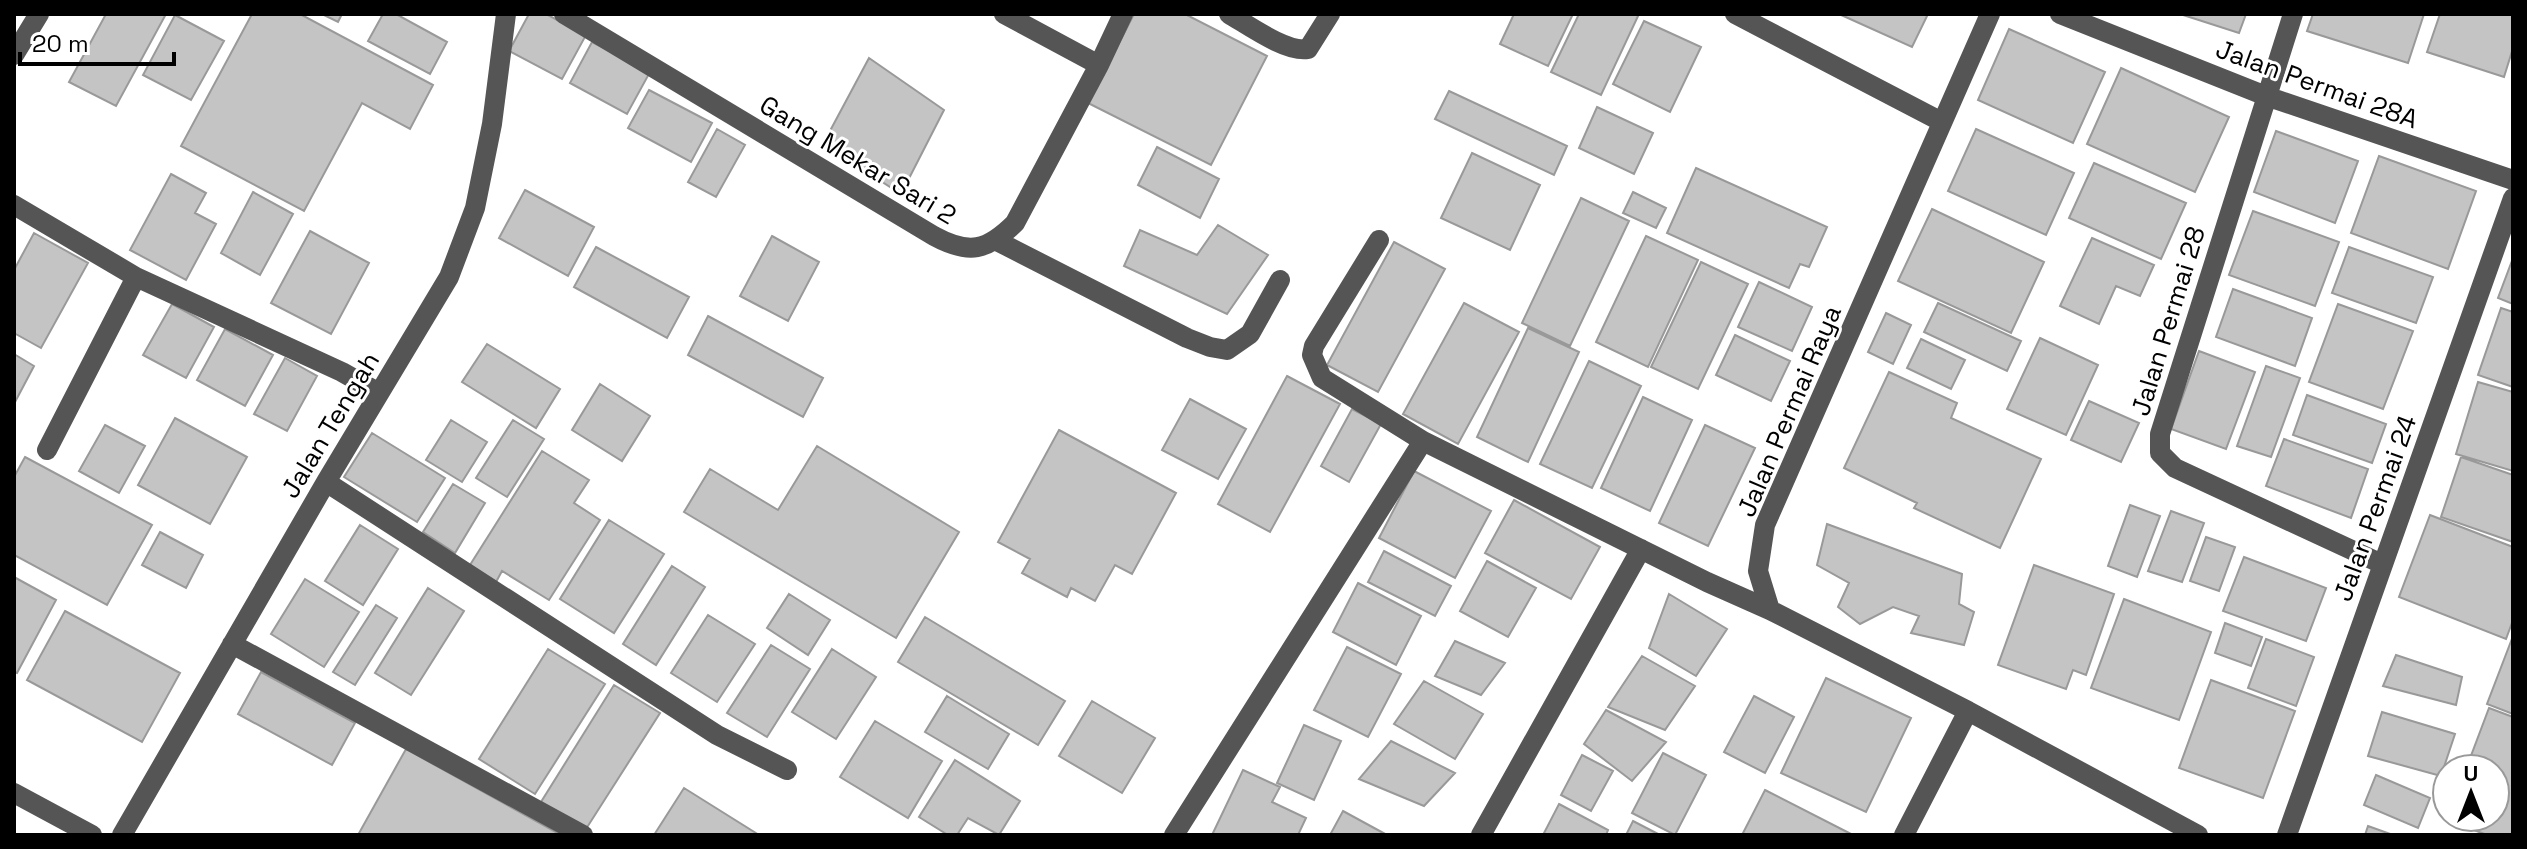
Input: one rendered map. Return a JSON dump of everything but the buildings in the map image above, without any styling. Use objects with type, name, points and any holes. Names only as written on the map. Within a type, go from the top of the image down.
[{"type":"street","points":[[14,55],[39,14]]},
{"type":"street","name":"Jalan Tengah","points":[[122,835],[326,482],[449,277],[475,208],[492,124],[506,14]]},
{"type":"street","name":"Gang Mekar Sari 2","points":[[564,14],[953,247],[976,248],[997,241]]},
{"type":"street","points":[[1004,14],[1099,65]]},
{"type":"street","points":[[1123,14],[1015,223],[997,241],[1187,338],[1227,350],[1250,334],[1280,280]]},
{"type":"street","points":[[1229,14],[1286,46],[1300,50],[1308,49],[1330,14]]},
{"type":"street","points":[[1735,14],[1942,122]]},
{"type":"street","name":"Jalan Permai Raya","points":[[1770,610],[1758,571],[1765,525],[1990,14]]},
{"type":"street","name":"Jalan Permai 28A","points":[[2060,14],[2266,96],[2513,180]]},
{"type":"street","name":"Jalan Permai 28","points":[[2293,14],[2160,434],[2160,453],[2175,468],[2382,564]]},
{"type":"street","name":"Jalan Permai 24","points":[[2287,835],[2513,198]]},
{"type":"street","points":[[14,205],[136,277],[342,372],[379,393]]},
{"type":"street","points":[[1379,240],[1314,346],[1312,355],[1322,378],[1423,441],[1770,610],[1968,711],[2198,835]]},
{"type":"street","points":[[47,450],[136,277]]},
{"type":"street","points":[[1174,835],[1423,441]]},
{"type":"street","points":[[326,482],[717,735],[787,770]]},
{"type":"street","points":[[1481,835],[1641,549]]},
{"type":"street","points":[[232,644],[583,835]]},
{"type":"street","points":[[1904,835],[1968,711]]},
{"type":"street","points":[[14,793],[92,835]]}]
